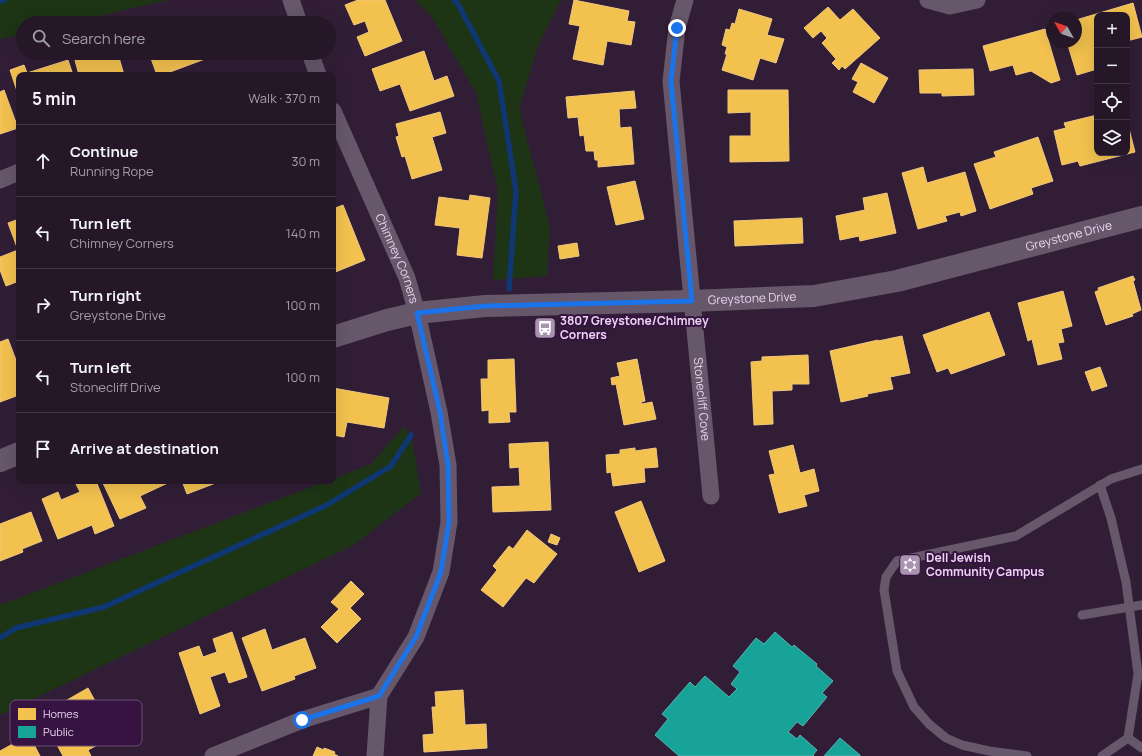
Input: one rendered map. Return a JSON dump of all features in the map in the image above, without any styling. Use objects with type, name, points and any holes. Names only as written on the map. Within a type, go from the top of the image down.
[{"type":"street","points":[[291,0],[297,16]]},
{"type":"street","name":"Stonecliff Cove","points":[[685,0],[677,28],[671,81],[711,496]]},
{"type":"street","points":[[928,0],[950,6],[977,0]]},
{"type":"street","points":[[313,60],[317,72]]},
{"type":"street","name":"Chimney Corners","points":[[336,118],[407,278],[417,313],[440,412],[448,465],[449,522],[441,572],[416,637],[379,696],[375,756]]},
{"type":"street","points":[[0,180],[16,173]]},
{"type":"street","name":"Greystone Drive","points":[[336,336],[387,320],[417,313],[485,306],[692,301],[814,296],[905,279],[1142,217]]},
{"type":"street","points":[[0,461],[16,454]]},
{"type":"street","points":[[213,756],[302,720],[379,696]]},
{"type":"lane","points":[[1028,756],[989,751],[946,738],[929,724],[914,707],[897,671],[884,590],[886,577],[897,561],[1016,536],[1111,479],[1142,469]]},
{"type":"lane","points":[[1100,485],[1113,526],[1126,582],[1138,674],[1128,738],[1102,756]]},
{"type":"lane","points":[[1082,615],[1142,604]]},
{"type":"lane","points":[[1128,738],[1142,748]]},
{"type":"green space","points":[[0,0],[168,0],[99,16],[16,16],[16,36],[0,39]]},
{"type":"green space","points":[[415,0],[561,0],[538,46],[519,109],[550,227],[547,276],[493,280],[498,192],[476,93],[432,17]]},
{"type":"green space","points":[[404,426],[412,439],[421,493],[354,545],[31,700],[10,700],[10,710],[0,715],[0,605],[319,484],[336,484],[336,478],[371,464]]},
{"type":"building: Homes","points":[[358,0],[385,0],[402,41],[365,56],[357,37],[369,32],[365,21],[354,25],[345,5]]},
{"type":"building: Homes","points":[[574,0],[629,11],[627,21],[635,22],[631,45],[607,41],[603,65],[573,59],[580,26],[569,24]]},
{"type":"building: Homes","points":[[1133,3],[1142,37],[1130,40],[1130,12],[1103,12]]},
{"type":"building: Homes","points":[[828,7],[840,20],[853,9],[880,38],[845,69],[842,66],[839,70],[832,63],[836,59],[822,43],[827,38],[821,31],[813,38],[804,28]]},
{"type":"building: Homes","points":[[739,9],[772,19],[767,35],[784,39],[776,63],[760,58],[753,80],[722,70],[727,54],[725,54],[727,47],[722,45],[726,29],[730,30],[732,23],[735,24]]},
{"type":"building: Homes","points":[[1094,15],[1094,70],[1077,75],[1069,48],[1082,48],[1082,18]]},
{"type":"building: Homes","points":[[1045,29],[1046,48],[1051,48],[1060,80],[1051,83],[1031,71],[1016,75],[1013,65],[990,71],[983,46]]},
{"type":"building: Homes","points":[[424,51],[434,81],[447,76],[454,96],[410,111],[400,84],[380,91],[372,69]]},
{"type":"building: Homes","points":[[68,60],[72,72],[30,72]]},
{"type":"building: Homes","points":[[75,60],[120,60],[123,72],[78,72]]},
{"type":"building: Homes","points":[[152,60],[202,60],[170,72],[156,72]]},
{"type":"building: Homes","points":[[861,63],[888,78],[874,103],[853,92],[858,82],[852,79]]},
{"type":"building: Homes","points":[[24,65],[27,72],[16,72],[16,88],[10,70]]},
{"type":"building: Homes","points":[[973,69],[974,95],[942,96],[942,93],[920,93],[919,70]]},
{"type":"building: Homes","points":[[4,90],[16,123],[16,129],[0,134],[0,92]]},
{"type":"building: Homes","points":[[728,90],[788,90],[789,161],[730,162],[730,136],[751,136],[751,112],[728,113]]},
{"type":"building: Homes","points":[[634,91],[636,108],[619,109],[620,128],[631,127],[634,164],[598,167],[598,160],[595,160],[594,151],[586,151],[584,135],[580,136],[578,117],[568,118],[566,97]]},
{"type":"building: Homes","points":[[440,112],[446,133],[432,137],[442,170],[412,179],[405,156],[402,157],[396,137],[399,136],[396,124]]},
{"type":"building: Homes","points":[[1094,116],[1094,156],[1119,156],[1080,166],[1078,161],[1062,165],[1054,131],[1066,128],[1064,123]]},
{"type":"building: Homes","points":[[1130,133],[1135,152],[1130,153]]},
{"type":"building: Homes","points":[[1038,137],[1053,181],[1031,188],[1033,194],[990,209],[974,164],[996,157],[994,152]]},
{"type":"building: Homes","points":[[923,167],[927,183],[965,172],[976,211],[961,216],[960,212],[945,216],[947,221],[918,229],[902,173]]},
{"type":"building: Homes","points":[[635,181],[644,219],[616,225],[607,187]]},
{"type":"building: Homes","points":[[887,193],[896,233],[860,241],[859,236],[840,240],[836,216],[865,210],[863,198]]},
{"type":"building: Homes","points":[[470,195],[490,198],[482,258],[457,255],[460,228],[435,225],[439,197],[469,201]]},
{"type":"building: Homes","points":[[343,205],[365,260],[336,272],[336,208]]},
{"type":"building: Homes","points":[[802,218],[803,243],[735,246],[734,221]]},
{"type":"building: Homes","points":[[16,220],[16,245],[8,223]]},
{"type":"building: Homes","points":[[577,243],[579,256],[560,259],[558,246]]},
{"type":"building: Homes","points":[[16,251],[16,282],[6,286],[0,270],[0,257]]},
{"type":"building: Homes","points":[[1133,276],[1141,310],[1132,314],[1133,316],[1106,325],[1095,292],[1099,290],[1098,288]]},
{"type":"building: Homes","points":[[1063,291],[1072,326],[1061,329],[1064,342],[1058,343],[1062,359],[1038,365],[1032,339],[1028,341],[1018,303]]},
{"type":"building: Homes","points":[[989,312],[1005,355],[951,374],[948,368],[937,372],[923,335]]},
{"type":"building: Homes","points":[[902,336],[910,373],[890,377],[893,389],[867,394],[868,396],[841,402],[830,351]]},
{"type":"building: Homes","points":[[8,339],[16,360],[16,396],[0,402],[0,342]]},
{"type":"building: Homes","points":[[808,355],[809,384],[792,384],[792,390],[772,391],[773,424],[754,425],[751,362],[762,361],[762,357]]},
{"type":"building: Homes","points":[[514,359],[516,412],[509,412],[510,422],[489,423],[489,410],[482,411],[481,379],[488,379],[488,360]]},
{"type":"building: Homes","points":[[637,359],[645,401],[641,402],[642,404],[652,402],[656,419],[624,425],[616,384],[612,385],[611,378],[620,376],[617,363]]},
{"type":"building: Homes","points":[[1100,367],[1107,386],[1092,391],[1085,372]]},
{"type":"building: Homes","points":[[336,389],[389,398],[384,428],[347,422],[344,437],[336,436]]},
{"type":"building: Homes","points":[[548,442],[551,510],[493,512],[492,487],[520,486],[519,467],[510,468],[509,444]]},
{"type":"building: Homes","points":[[793,445],[800,473],[814,469],[819,491],[804,495],[807,506],[779,513],[769,475],[775,474],[769,451]]},
{"type":"building: Homes","points":[[635,448],[635,451],[656,448],[658,467],[644,468],[645,482],[613,486],[611,472],[607,473],[606,455],[620,454],[620,450]]},
{"type":"building: Homes","points":[[76,484],[97,484],[114,526],[95,534],[92,525],[58,539],[42,499],[58,492],[61,500],[80,492]]},
{"type":"building: Homes","points":[[103,484],[166,484],[140,496],[146,508],[120,519]]},
{"type":"building: Homes","points":[[183,484],[213,484],[187,494]]},
{"type":"building: Homes","points":[[641,501],[665,561],[639,572],[615,512]]},
{"type":"building: Homes","points":[[31,512],[42,541],[22,549],[23,552],[0,561],[0,524]]},
{"type":"building: Homes","points":[[527,530],[557,554],[534,583],[526,578],[503,607],[481,590],[497,570],[493,566],[509,546],[513,549]]},
{"type":"building: Homes","points":[[551,534],[560,538],[557,545],[548,542]]},
{"type":"building: Homes","points":[[351,581],[364,594],[350,608],[361,619],[337,643],[321,627],[339,609],[331,602]]},
{"type":"building: Homes","points":[[265,629],[272,650],[305,638],[316,668],[294,676],[295,679],[262,691],[242,638]]},
{"type":"building: Homes","points":[[232,632],[247,677],[229,683],[225,672],[210,677],[220,706],[200,714],[179,653],[199,646],[203,657],[217,652],[213,639]]},
{"type":"building: Homes","points":[[88,688],[94,700],[67,700]]},
{"type":"building: Homes","points":[[463,690],[465,725],[486,724],[487,748],[424,752],[423,735],[434,734],[432,707],[436,707],[435,692]]},
{"type":"building: Homes","points":[[10,745],[35,746],[40,756],[0,756],[0,751]]},
{"type":"building: Homes","points":[[58,746],[95,746],[88,750],[91,756],[63,756]]},
{"type":"building: Homes","points":[[317,747],[335,752],[334,754],[338,756],[313,756]]},
{"type":"building: Public","points":[[775,632],[792,647],[794,645],[817,664],[816,666],[833,681],[822,693],[827,697],[803,726],[797,722],[788,732],[797,739],[800,735],[817,750],[813,755],[814,756],[679,756],[655,735],[668,719],[662,714],[690,682],[695,687],[705,676],[729,697],[737,689],[731,684],[740,672],[733,666],[756,638],[764,644]]},
{"type":"building: Public","points":[[840,738],[860,755],[860,756],[824,756]]},
{"type":"waterway","points":[[0,1],[4,0]]},
{"type":"waterway","points":[[454,0],[458,4],[499,81],[516,191],[509,289]]},
{"type":"waterway","points":[[0,638],[16,628],[104,607],[327,505],[391,466],[411,435]]},
{"type":"place","name":"3807 Greystone/Chimney Corners","points":[[545,328]]},
{"type":"place","name":"Dell Jewish Community Campus","points":[[910,565]]},
{"type":"route","points":[[302,720],[379,696],[416,637],[441,572],[449,522],[448,465],[440,412],[417,313],[485,306],[692,301],[671,81],[677,28]]}]
